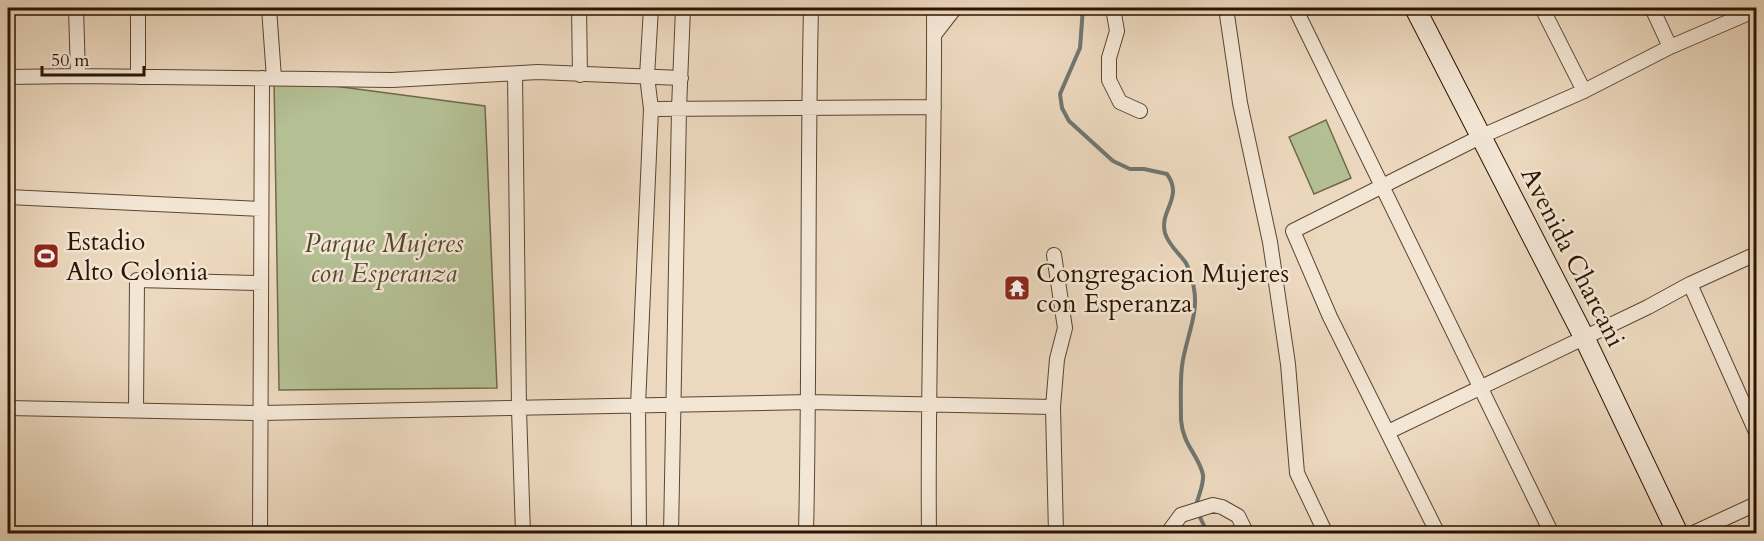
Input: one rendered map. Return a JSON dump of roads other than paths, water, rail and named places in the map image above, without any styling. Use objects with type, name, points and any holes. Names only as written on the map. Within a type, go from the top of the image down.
[{"type":"main road","name":"Avenida Charcani","points":[[1415,8],[1584,336],[1678,534]]},
{"type":"street","points":[[76,8],[78,76]]},
{"type":"street","points":[[138,8],[138,77]]},
{"type":"street","points":[[260,534],[261,209],[268,78],[268,8]]},
{"type":"street","points":[[579,8],[580,75]]},
{"type":"street","points":[[639,534],[638,406],[651,110],[647,76],[651,8]]},
{"type":"street","points":[[671,534],[683,8]]},
{"type":"street","points":[[806,534],[809,402],[808,108],[811,8]]},
{"type":"street","points":[[929,534],[927,405],[934,8]]},
{"type":"street","points":[[934,35],[955,8]]},
{"type":"street","points":[[1113,8],[1117,31],[1109,58],[1109,80],[1120,102],[1140,111]]},
{"type":"street","points":[[1226,8],[1240,103],[1270,242],[1288,364],[1297,473],[1326,534]]},
{"type":"street","points":[[1295,8],[1552,534]]},
{"type":"street","points":[[1542,8],[1584,91]]},
{"type":"street","points":[[1652,8],[1670,47]]},
{"type":"street","points":[[1438,534],[1330,317],[1293,231],[1482,136],[1584,91],[1670,47],[1756,10]]},
{"type":"street","points":[[8,77],[392,80],[538,72],[681,78]]},
{"type":"street","points":[[515,74],[519,409],[523,534]]},
{"type":"street","points":[[651,110],[934,107]]},
{"type":"street","points":[[8,197],[261,209]]},
{"type":"street","points":[[1388,432],[1756,254]]},
{"type":"street","points":[[1054,255],[1065,327],[1057,359],[1053,407],[1056,534]]},
{"type":"street","points":[[136,410],[137,280],[261,283]]},
{"type":"street","points":[[1690,284],[1756,432]]},
{"type":"street","points":[[8,408],[261,413],[809,402],[1053,407]]},
{"type":"street","points":[[1691,534],[1756,504]]},
{"type":"street","points":[[1167,534],[1181,515],[1213,505],[1238,516],[1247,534]]},
{"type":"waterway","points":[[1083,8],[1080,48],[1060,94],[1062,108],[1069,121],[1113,161],[1130,169],[1144,169],[1167,174],[1172,182],[1172,197],[1165,217],[1165,233],[1187,266],[1193,282],[1195,298],[1195,308],[1182,366],[1181,420],[1185,437],[1203,475],[1196,506]]},
{"type":"waterway","points":[[1198,513],[1208,534]]},
{"type":"place","name":"Estadio Alto Colonia","points":[[46,256]]},
{"type":"place","name":"Congregacion Mujeres con Esperanza","points":[[1017,288]]},
{"type":"park label","name":"Parque Mujeres con Esperanza","points":[[384,258]]}]
